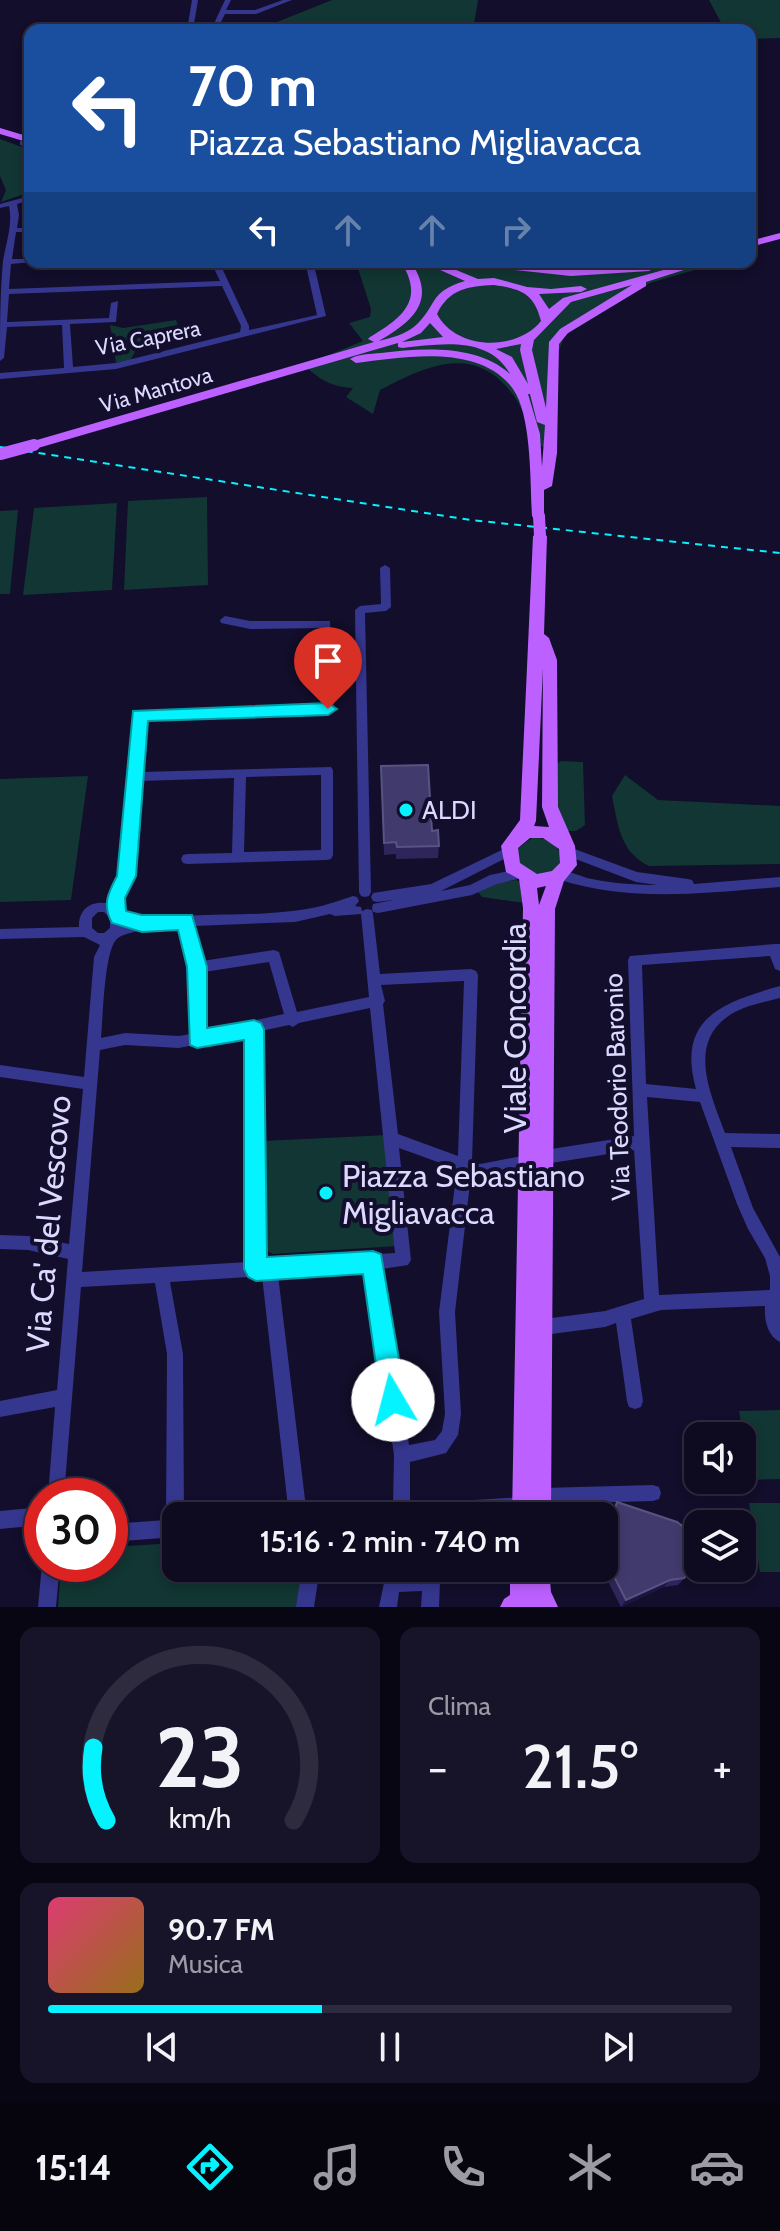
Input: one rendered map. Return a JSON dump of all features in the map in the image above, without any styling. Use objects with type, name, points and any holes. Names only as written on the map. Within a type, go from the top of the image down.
[{"type":"main road","points":[[0,134],[24,143]]},
{"type":"main road","points":[[756,245],[780,239]]},
{"type":"main road","points":[[333,360],[393,328],[411,313],[417,286],[409,268]]},
{"type":"main road","points":[[333,360],[417,331],[431,314],[439,295],[440,281],[424,268]]},
{"type":"main road","points":[[442,268],[478,282]]},
{"type":"main road","points":[[524,268],[571,273],[652,268]]},
{"type":"main road","points":[[439,295],[478,282],[500,282],[526,290],[551,292],[591,287],[667,268]]},
{"type":"main road","points":[[475,344],[503,344],[528,338],[546,320],[550,311],[567,300],[671,268]]},
{"type":"main road","points":[[539,516],[551,453],[550,352],[557,337],[648,280],[676,268]]},
{"type":"main road","points":[[526,290],[545,307],[546,320]]},
{"type":"main road","points":[[431,314],[438,328],[458,339],[502,354],[519,375],[527,395],[535,444],[540,536],[539,631],[532,703],[528,821],[508,852]]},
{"type":"main road","points":[[528,338],[526,350],[544,425],[546,486]]},
{"type":"main road","points":[[333,360],[436,339],[458,339]]},
{"type":"main road","points":[[333,360],[436,354],[490,366],[521,394],[535,444]]},
{"type":"main road","name":"Via Mantova","points":[[0,454],[333,360]]},
{"type":"main road","points":[[539,631],[550,660],[550,807],[566,846]]},
{"type":"main road","points":[[518,836],[546,832],[566,846]]},
{"type":"main road","name":"Viale Concordia","points":[[532,1502],[536,1160],[546,909],[559,876],[569,865],[566,846]]},
{"type":"main road","name":"Viale Concordia","points":[[508,852],[512,867],[522,876],[531,908],[536,1160],[544,1327],[532,1502]]},
{"type":"main road","points":[[522,876],[543,881],[559,876]]},
{"type":"main road","points":[[526,1582],[531,1604]]},
{"type":"main road","points":[[531,1604],[539,1592],[538,1582]]},
{"type":"street","points":[[191,24],[195,0]]},
{"type":"street","points":[[217,24],[228,0]]},
{"type":"street","points":[[224,12],[252,12],[289,0]]},
{"type":"street","points":[[251,22],[252,12]]},
{"type":"street","points":[[0,206],[24,200]]},
{"type":"street","points":[[0,358],[13,204]]},
{"type":"street","points":[[12,230],[24,230]]},
{"type":"street","points":[[7,262],[24,261]]},
{"type":"street","name":"Via Caprera","points":[[0,376],[145,361],[244,334],[245,326],[217,268]]},
{"type":"street","points":[[244,334],[322,316],[309,268]]},
{"type":"street","points":[[7,292],[223,283]]},
{"type":"street","points":[[2,325],[113,320],[115,303]]},
{"type":"street","points":[[66,322],[69,370]]},
{"type":"street","points":[[73,1280],[403,1260],[366,904],[360,610],[386,607],[385,568]]},
{"type":"street","name":"Via Ca' del Vescovo","points":[[57,1478],[101,957],[117,915],[116,898],[126,876],[139,715],[328,709],[326,624],[250,625],[225,620]]},
{"type":"street","points":[[135,777],[327,770],[327,855],[187,859]]},
{"type":"street","points":[[238,858],[240,773]]},
{"type":"street","points":[[566,846],[636,877],[715,887]]},
{"type":"street","points":[[366,904],[433,889],[508,852]]},
{"type":"street","points":[[0,934],[111,934],[142,924],[328,910],[472,890],[494,879],[522,876]]},
{"type":"street","points":[[559,876],[579,882],[672,890],[780,883]]},
{"type":"street","points":[[29,932],[86,916],[116,898]]},
{"type":"street","points":[[99,908],[142,924]]},
{"type":"street","points":[[86,916],[88,934],[101,957]]},
{"type":"street","points":[[186,921],[197,967],[197,1039]]},
{"type":"street","points":[[778,950],[780,965]]},
{"type":"street","name":"Via Teodorio Baronio","points":[[652,1304],[641,1142],[635,960],[778,950]]},
{"type":"street","points":[[197,967],[274,956],[293,1021]]},
{"type":"street","points":[[375,980],[471,975],[465,1166],[447,1312],[453,1414],[450,1435],[440,1447],[402,1455]]},
{"type":"street","points":[[780,992],[742,1000],[708,1022],[695,1054],[702,1096],[750,1217],[767,1241],[778,1269],[779,1290],[773,1298],[772,1317],[780,1334]]},
{"type":"street","points":[[94,1045],[125,1039],[156,1044],[197,1039],[378,1001]]},
{"type":"street","points":[[254,1029],[262,1269],[296,1502]]},
{"type":"street","points":[[0,1071],[91,1084]]},
{"type":"street","points":[[639,1090],[702,1096]]},
{"type":"street","points":[[391,1138],[480,1171],[641,1142]]},
{"type":"street","points":[[721,1140],[780,1141]]},
{"type":"street","points":[[0,1242],[28,1243],[75,1253]]},
{"type":"street","points":[[373,1262],[402,1455],[401,1502]]},
{"type":"street","points":[[161,1275],[175,1354],[175,1502]]},
{"type":"street","points":[[544,1327],[623,1314],[652,1304],[773,1298]]},
{"type":"street","points":[[623,1314],[635,1401]]},
{"type":"street","points":[[0,1409],[64,1397]]},
{"type":"street","points":[[580,1502],[653,1493]]},
{"type":"street","points":[[0,1520],[24,1518]]},
{"type":"street","points":[[128,1532],[162,1529]]},
{"type":"street","points":[[47,1607],[49,1582]]},
{"type":"street","points":[[305,1607],[309,1582]]},
{"type":"street","points":[[388,1607],[391,1584],[431,1582],[430,1607]]},
{"type":"green space","points":[[332,0],[478,0],[474,24],[272,24]]},
{"type":"green space","points":[[709,0],[780,0],[780,38],[756,39],[756,24],[722,24]]},
{"type":"green space","points":[[0,139],[24,148],[24,194],[1,202],[6,190],[0,176]]},
{"type":"green space","points":[[358,268],[508,268],[540,272],[701,268],[650,283],[564,336],[555,363],[548,447],[540,446],[514,396],[499,379],[483,369],[467,364],[450,364],[415,373],[380,390],[373,414],[346,397],[353,388],[326,381],[304,365],[363,341],[349,323],[370,317],[371,309]]},
{"type":"green space","points":[[176,320],[183,339],[136,350],[130,361],[116,363],[110,325],[123,328]]},
{"type":"green space","points":[[207,497],[208,585],[124,590],[128,501]]},
{"type":"green space","points":[[117,503],[112,590],[23,595],[34,508]]},
{"type":"green space","points":[[18,510],[10,594],[0,594],[0,511]]},
{"type":"green space","points":[[561,761],[583,762],[585,825],[576,831],[565,831],[555,807],[555,765]]},
{"type":"green space","points":[[625,775],[658,800],[780,806],[780,864],[649,866],[632,853],[619,827],[612,796]]},
{"type":"green space","points":[[88,776],[71,900],[0,902],[0,779]]},
{"type":"green space","points":[[532,838],[548,840],[558,850],[563,860],[556,871],[536,875],[520,867],[517,849]]},
{"type":"green space","points":[[520,882],[525,903],[482,897],[478,892],[497,883]]},
{"type":"green space","points":[[387,1135],[397,1246],[273,1254],[267,1251],[264,1141]]},
{"type":"green space","points":[[780,1410],[780,1479],[756,1480],[756,1422],[741,1422],[739,1411]]},
{"type":"green space","points":[[749,1503],[780,1503],[780,1572],[760,1572],[756,1510],[750,1510]]},
{"type":"green space","points":[[162,1544],[162,1582],[301,1582],[298,1607],[58,1607],[60,1582],[128,1582],[128,1546]]},
{"type":"building","name":"ALDI","points":[[428,765],[432,831],[438,830],[439,846],[397,847],[396,842],[384,843],[381,766]]},
{"type":"building","points":[[618,1502],[677,1522],[684,1527],[684,1578],[670,1580],[626,1600],[617,1582]]},
{"type":"railway","points":[[0,447],[471,520],[780,553]]},
{"type":"place","name":"ALDI","points":[[406,810]]},
{"type":"place","name":"Piazza Sebastiano Migliavacca","points":[[326,1193]]},
{"type":"route","points":[[328,709],[139,715],[126,876],[116,898],[116,913],[118,917],[142,924],[186,921],[197,967],[197,1039],[254,1029],[256,1269],[373,1262],[393,1400]]}]
